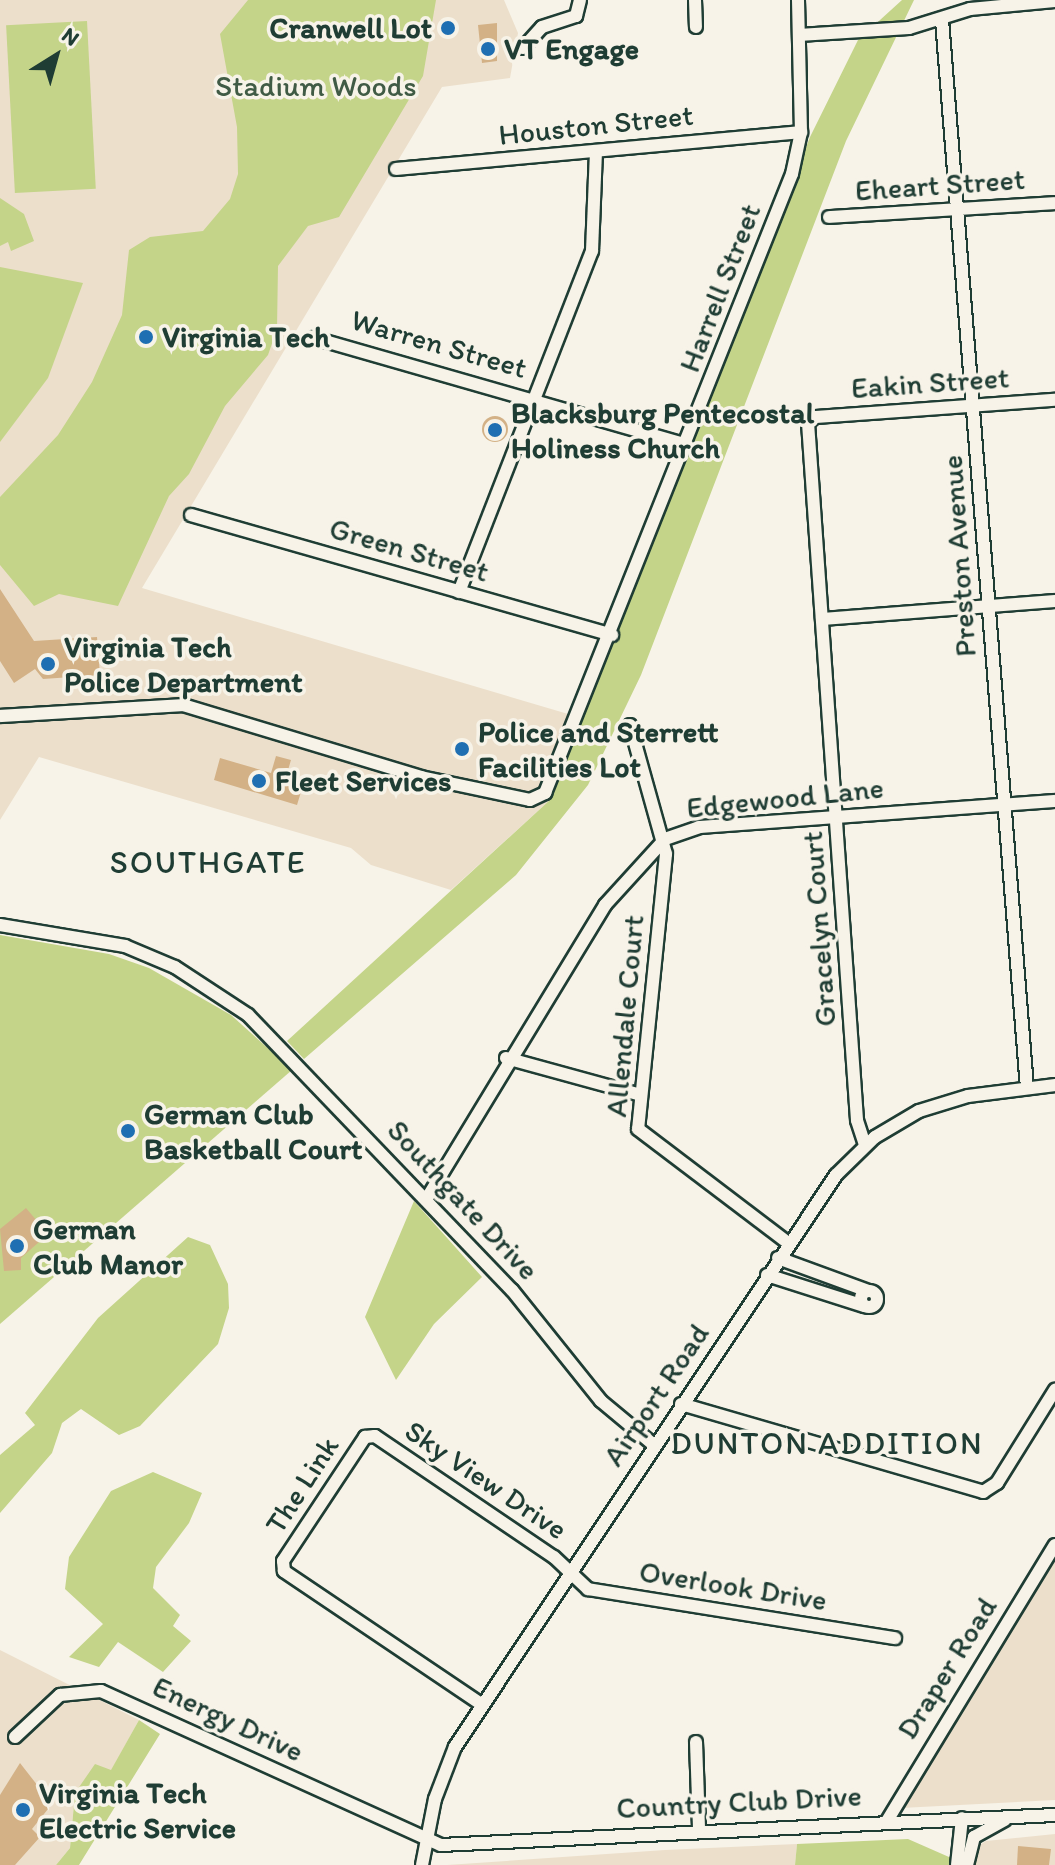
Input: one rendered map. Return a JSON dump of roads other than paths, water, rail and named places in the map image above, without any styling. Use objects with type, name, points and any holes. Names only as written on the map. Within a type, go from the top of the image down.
[{"type":"street","points":[[523,48],[542,27],[576,16],[580,0]]},
{"type":"street","points":[[695,0],[696,27]]},
{"type":"street","name":"Harrell Street","points":[[0,716],[183,705],[421,777],[530,800],[555,777],[792,174],[801,132],[798,0]]},
{"type":"street","points":[[799,35],[942,20],[970,9],[1055,1]]},
{"type":"street","name":"Preston Avenue","points":[[942,20],[960,210],[1027,1088]]},
{"type":"street","name":"Houston Street","points":[[396,169],[801,132]]},
{"type":"street","points":[[459,592],[595,242],[596,151]]},
{"type":"street","name":"Eheart Street","points":[[829,217],[1055,203]]},
{"type":"street","name":"Warren Street","points":[[314,338],[534,397],[687,445]]},
{"type":"street","name":"Eakin Street","points":[[809,421],[1055,400]]},
{"type":"street","name":"Gracelyn Court","points":[[809,421],[857,1120],[865,1145]]},
{"type":"street","name":"Green Street","points":[[191,515],[612,635]]},
{"type":"street","points":[[822,619],[1055,601]]},
{"type":"street","name":"Allendale Court","points":[[630,725],[665,839],[641,1095],[641,1134],[788,1243]]},
{"type":"street","name":"Edgewood Lane","points":[[427,1198],[506,1058],[605,905],[665,839],[699,827],[1055,801]]},
{"type":"street","name":"Southgate Drive","points":[[0,925],[125,946],[205,984],[266,1031],[427,1198],[601,1401],[654,1445]]},
{"type":"street","points":[[506,1058],[641,1095]]},
{"type":"street","name":"Airport Road","points":[[422,1865],[425,1840],[443,1775],[481,1704],[788,1243],[865,1145],[938,1104],[1055,1085]]},
{"type":"street","points":[[767,1275],[864,1306],[877,1302],[868,1291],[778,1258]]},
{"type":"street","points":[[681,1404],[983,1492],[995,1487],[1055,1390]]},
{"type":"street","name":"The Link","points":[[370,1435],[283,1567],[481,1704]]},
{"type":"street","name":"Sky View Drive","points":[[370,1435],[554,1557],[568,1574]]},
{"type":"street","name":"Draper Road","points":[[887,1821],[1055,1545]]},
{"type":"street","name":"Overlook Drive","points":[[568,1574],[588,1589],[895,1638]]},
{"type":"street","name":"Energy Drive","points":[[15,1737],[60,1695],[101,1691],[425,1840]]},
{"type":"street","points":[[696,1742],[699,1829]]},
{"type":"street","name":"Country Club Drive","points":[[425,1840],[441,1845],[699,1829],[1055,1815]]},
{"type":"street","points":[[967,1865],[974,1837],[1012,1817]]},
{"type":"street","points":[[957,1865],[962,1818]]},
{"type":"place","name":"Cranwell Lot","points":[[448,28]]},
{"type":"place","name":"VT Engage","points":[[488,49]]},
{"type":"place","name":"Virginia Tech","points":[[146,337]]},
{"type":"place","name":"Blacksburg Pentecostal Holiness Church","points":[[495,430]]},
{"type":"place","name":"Virginia Tech Police Department","points":[[48,664]]},
{"type":"place","name":"Police and Sterrett Facilities Lot","points":[[462,749]]},
{"type":"place","name":"Fleet Services","points":[[259,781]]},
{"type":"place","name":"German Club Basketball Court","points":[[128,1131]]},
{"type":"place","name":"German Club Manor","points":[[17,1246]]},
{"type":"place","name":"Virginia Tech Electric Service","points":[[23,1810]]},
{"type":"district","name":"SOUTHGATE","points":[[208,862]]},
{"type":"district","name":"DUNTON ADDITION","points":[[827,1443]]},
{"type":"park label","name":"Stadium Woods","points":[[316,86]]}]
